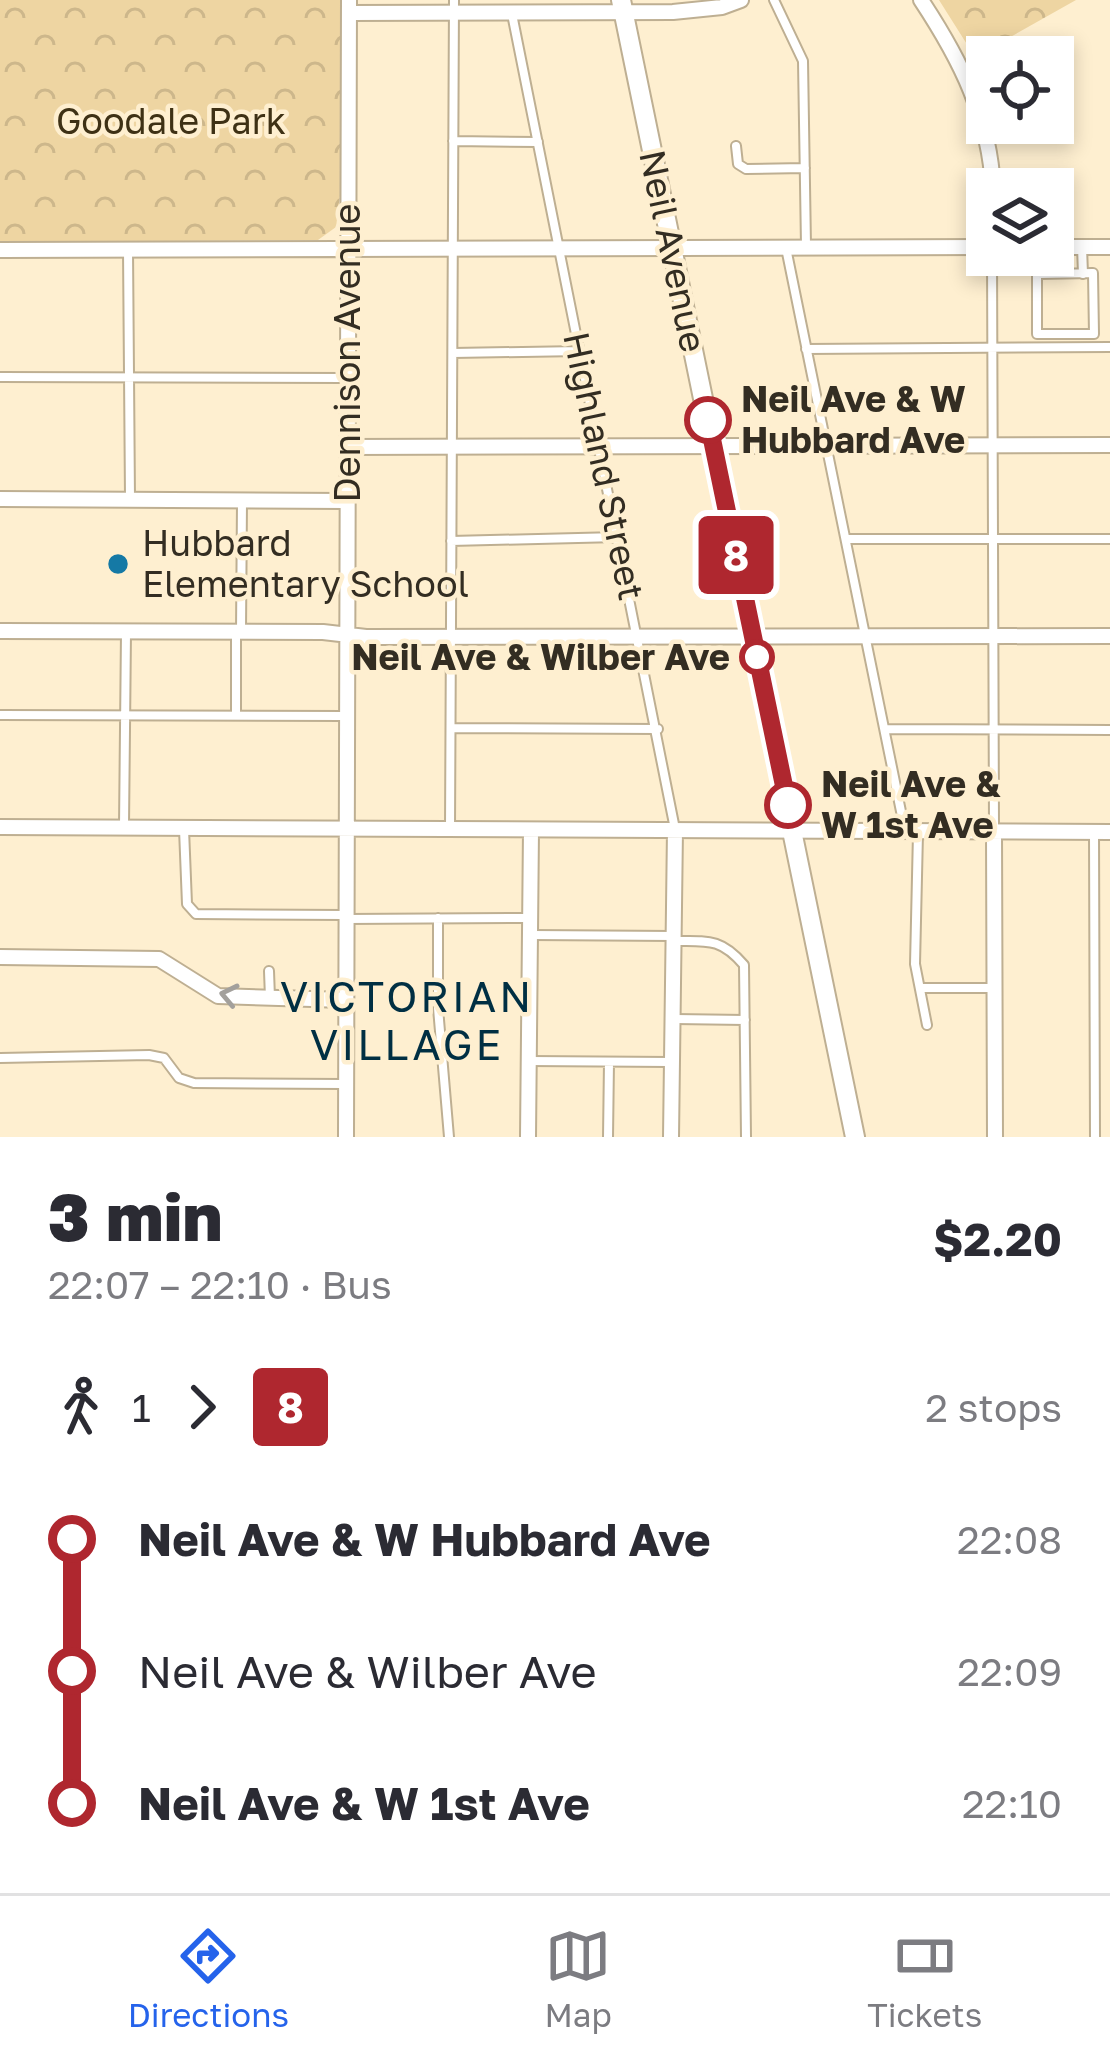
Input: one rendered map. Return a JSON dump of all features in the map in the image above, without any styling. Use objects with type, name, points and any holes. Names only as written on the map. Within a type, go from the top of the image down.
[{"type":"street","points":[[349,6],[622,6],[673,12],[741,0]]},
{"type":"street","points":[[921,0],[968,79],[980,109],[992,168]]},
{"type":"street","name":"Dennison Avenue","points":[[346,1137],[349,6]]},
{"type":"street","name":"Neil Avenue","points":[[622,6],[855,1137]]},
{"type":"street","points":[[0,250],[966,247]]},
{"type":"street","points":[[1074,247],[1110,247]]},
{"type":"street","points":[[347,447],[1110,445]]},
{"type":"street","points":[[0,500],[346,501]]},
{"type":"street","points":[[0,631],[451,638],[1110,636]]},
{"type":"street","points":[[0,827],[1102,832]]},
{"type":"street","points":[[528,1137],[531,830]]},
{"type":"street","name":"Highland Street","points":[[671,1137],[675,830]]},
{"type":"street","points":[[994,832],[995,1137]]},
{"type":"street","points":[[0,957],[159,958],[218,997],[345,1000]]},
{"type":"lane","points":[[774,0],[803,61],[806,247]]},
{"type":"lane","points":[[450,829],[454,6]]},
{"type":"lane","name":"Highland Street","points":[[521,8],[538,142],[675,830]]},
{"type":"lane","points":[[453,141],[538,142]]},
{"type":"lane","points":[[736,146],[738,164],[746,169],[805,168]]},
{"type":"lane","points":[[785,247],[885,729],[912,831],[915,964],[927,1025]]},
{"type":"lane","points":[[1082,247],[1083,274]]},
{"type":"lane","points":[[128,250],[130,500]]},
{"type":"lane","points":[[1036,274],[1083,274],[1094,274],[1094,334],[1037,334],[1036,274]]},
{"type":"lane","points":[[992,276],[994,832]]},
{"type":"lane","points":[[806,349],[1110,347]]},
{"type":"lane","points":[[453,353],[580,351]]},
{"type":"lane","points":[[0,377],[347,378]]},
{"type":"lane","points":[[236,715],[242,500]]},
{"type":"lane","points":[[452,541],[618,537]]},
{"type":"lane","points":[[846,539],[1110,539]]},
{"type":"lane","points":[[124,827],[126,632]]},
{"type":"lane","points":[[0,715],[345,716]]},
{"type":"lane","points":[[452,728],[658,729]]},
{"type":"lane","points":[[885,729],[1110,730]]},
{"type":"lane","points":[[184,828],[186,899],[191,911],[202,914],[438,919],[711,941],[729,948],[744,965],[746,1137]]},
{"type":"lane","points":[[1095,1137],[1102,832]]},
{"type":"lane","points":[[438,919],[438,1008],[449,1137]]},
{"type":"lane","points":[[269,971],[270,1000]]},
{"type":"lane","points":[[920,988],[994,988]]},
{"type":"lane","points":[[672,1019],[745,1020]]},
{"type":"lane","points":[[0,1058],[149,1055],[164,1058],[179,1078],[194,1083],[345,1084]]},
{"type":"lane","points":[[529,1061],[671,1062]]},
{"type":"lane","points":[[608,1137],[609,1062]]},
{"type":"green space","name":"Goodale Park","points":[[0,0],[340,0],[341,188],[336,227],[318,240],[0,242]]},
{"type":"green space","points":[[939,0],[1076,0],[1012,36],[966,36],[966,43]]},
{"type":"bus line","name":"8","points":[[708,420],[788,805]]},
{"type":"place","name":"Neil Ave & W Hubbard Ave","points":[[708,420]]},
{"type":"place","name":"Hubbard Elementary School","points":[[118,564]]},
{"type":"place","name":"Neil Ave & Wilber Ave","points":[[757,657]]},
{"type":"place","name":"Neil Ave & W 1st Ave","points":[[788,805]]},
{"type":"district","name":"VICTORIAN VILLAGE","points":[[407,1021]]}]
